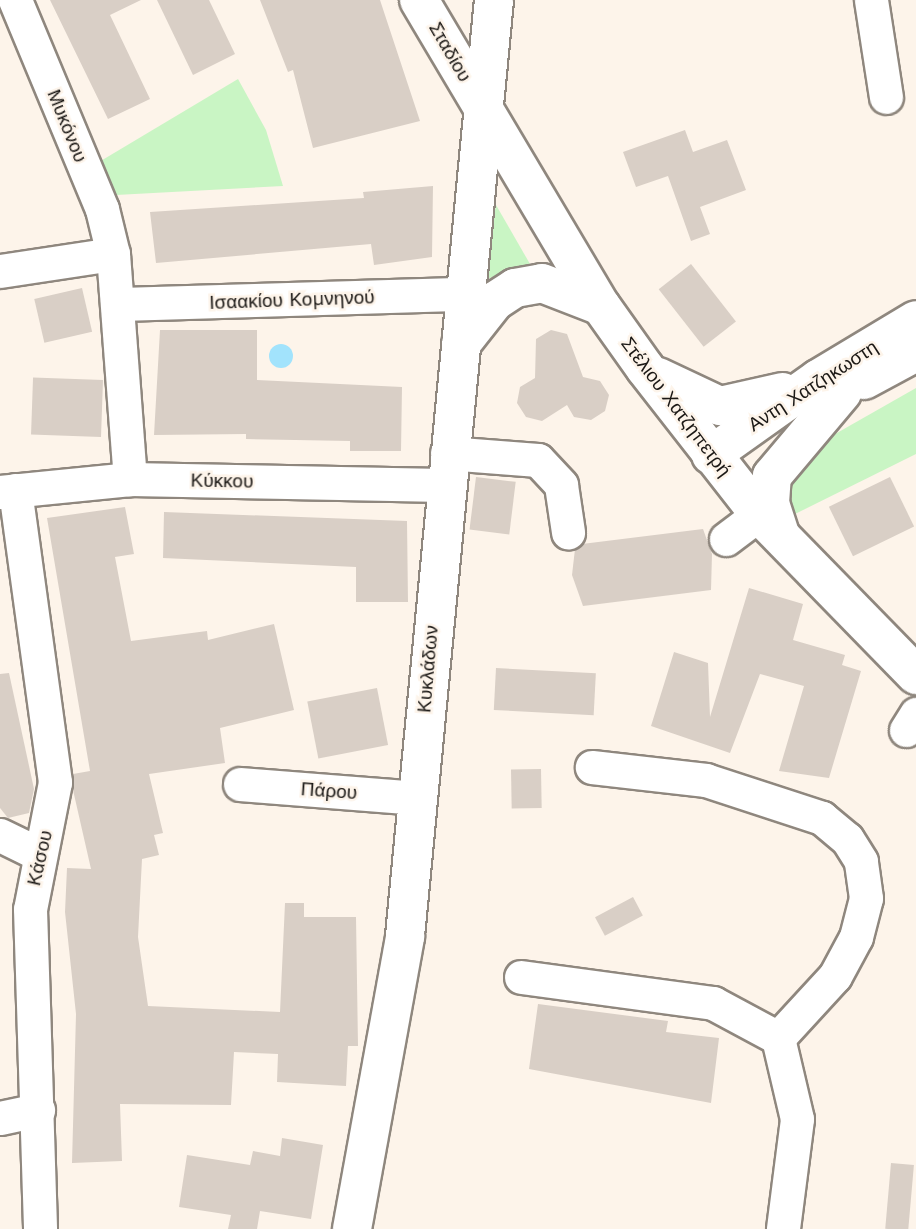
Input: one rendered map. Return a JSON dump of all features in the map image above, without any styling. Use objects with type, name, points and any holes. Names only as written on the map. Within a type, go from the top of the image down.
[{"type":"main road","name":"Σταδίου","points":[[419,0],[480,105]]},
{"type":"main road","name":"Κυκλάδων","points":[[352,1229],[405,936],[446,469],[461,344],[480,105],[494,0]]},
{"type":"main road","name":"Στέλιου Χατζηπετρή","points":[[480,105],[601,306],[716,461],[786,544],[829,576],[916,675]]},
{"type":"main road","points":[[461,344],[495,300],[515,288],[542,283],[601,306]]},
{"type":"main road","name":"Αντη Χατζηκωστη","points":[[716,461],[830,386],[916,320]]},
{"type":"main road","name":"Αντη Χατζηκωστη","points":[[830,386],[916,352]]},
{"type":"main road","points":[[645,368],[720,406],[830,386]]},
{"type":"main road","points":[[786,544],[770,503],[772,476],[830,386]]},
{"type":"street","points":[[0,4],[13,0]]},
{"type":"street","name":"Μυκόνου","points":[[13,0],[102,209],[113,254]]},
{"type":"street","points":[[871,0],[886,97]]},
{"type":"street","points":[[0,271],[113,254],[120,304],[130,479]]},
{"type":"street","name":"Ισαακίου Κομνηνού","points":[[120,304],[465,294]]},
{"type":"street","name":"Κύκκου","points":[[7,491],[130,479],[446,469],[538,460],[561,485],[568,532]]},
{"type":"street","name":"Κάσου","points":[[7,491],[55,782],[30,909],[40,1229]]},
{"type":"street","points":[[726,539],[759,514]]},
{"type":"street","points":[[592,767],[706,780],[806,811],[854,848],[866,898],[856,937],[835,976],[778,1038]]},
{"type":"street","name":"Πάρου","points":[[240,784],[417,798]]},
{"type":"street","points":[[0,835],[39,854]]},
{"type":"street","points":[[521,978],[701,1000],[778,1038]]},
{"type":"street","points":[[778,1038],[797,1119],[782,1229]]},
{"type":"street","points":[[0,1118],[38,1110]]},
{"type":"green space","points":[[238,79],[266,130],[283,186],[116,195],[99,162]]},
{"type":"green space","points":[[496,205],[530,264],[481,281]]},
{"type":"green space","points":[[916,388],[916,454],[791,516],[783,480],[807,450]]},
{"type":"water","points":[[281,344],[289,348],[293,356],[289,364],[281,368],[273,364],[269,356],[273,348]]},
{"type":"building","points":[[50,0],[141,0],[110,15],[150,99],[108,119]]},
{"type":"building","points":[[157,0],[209,0],[235,54],[193,75]]},
{"type":"building","points":[[260,0],[380,0],[420,121],[313,148],[293,70],[288,72]]},
{"type":"building","points":[[685,130],[693,152],[727,140],[746,190],[700,207],[710,234],[691,241],[668,176],[636,187],[623,152]]},
{"type":"building","points":[[433,186],[432,257],[374,265],[371,244],[156,263],[150,212],[364,198],[363,192]]},
{"type":"building","points":[[691,264],[736,322],[704,347],[659,289]]},
{"type":"building","points":[[82,288],[92,332],[44,343],[34,299]]},
{"type":"building","points":[[160,330],[257,330],[257,380],[402,387],[401,451],[350,451],[350,441],[246,439],[246,434],[154,435]]},
{"type":"building","points":[[551,330],[567,334],[583,377],[600,381],[609,395],[605,411],[591,420],[574,417],[567,405],[542,421],[526,417],[517,403],[520,387],[535,378],[536,339]]},
{"type":"building","points":[[33,378],[103,380],[101,437],[31,435]]},
{"type":"building","points":[[476,477],[516,482],[509,534],[470,530]]},
{"type":"building","points":[[890,477],[914,526],[853,556],[829,507]]},
{"type":"building","points":[[125,507],[134,554],[115,557],[131,641],[207,631],[208,640],[274,624],[294,710],[220,728],[225,763],[149,774],[163,833],[154,835],[159,855],[142,859],[138,937],[148,1006],[280,1012],[285,903],[304,903],[304,917],[356,917],[358,1046],[348,1046],[346,1086],[277,1082],[278,1054],[234,1052],[231,1105],[120,1104],[122,1161],[72,1163],[76,1014],[65,912],[67,868],[91,869],[73,790],[73,774],[90,771],[47,518]]},
{"type":"building","points":[[164,512],[407,521],[408,602],[356,602],[356,567],[163,558]]},
{"type":"building","points":[[703,529],[712,554],[711,590],[583,606],[572,575],[575,549],[582,544]]},
{"type":"building","points":[[749,588],[803,604],[793,640],[845,655],[842,665],[861,671],[829,778],[779,771],[804,686],[760,674],[730,753],[651,726],[674,652],[708,663],[710,717]]},
{"type":"building","points":[[496,668],[596,673],[594,715],[494,710]]},
{"type":"building","points":[[9,673],[34,789],[29,813],[8,818],[0,808],[0,674]]},
{"type":"building","points":[[377,688],[388,745],[318,758],[307,702]]},
{"type":"building","points":[[541,769],[542,808],[512,809],[511,770]]},
{"type":"building","points":[[633,897],[643,916],[605,936],[595,917]]},
{"type":"building","points":[[538,1004],[668,1021],[666,1032],[719,1038],[711,1103],[529,1069]]},
{"type":"building","points":[[282,1138],[323,1145],[311,1219],[260,1211],[257,1229],[228,1229],[231,1215],[179,1207],[187,1155],[250,1165],[253,1151],[280,1156]]},
{"type":"building","points":[[891,1163],[914,1165],[908,1229],[885,1229]]}]
